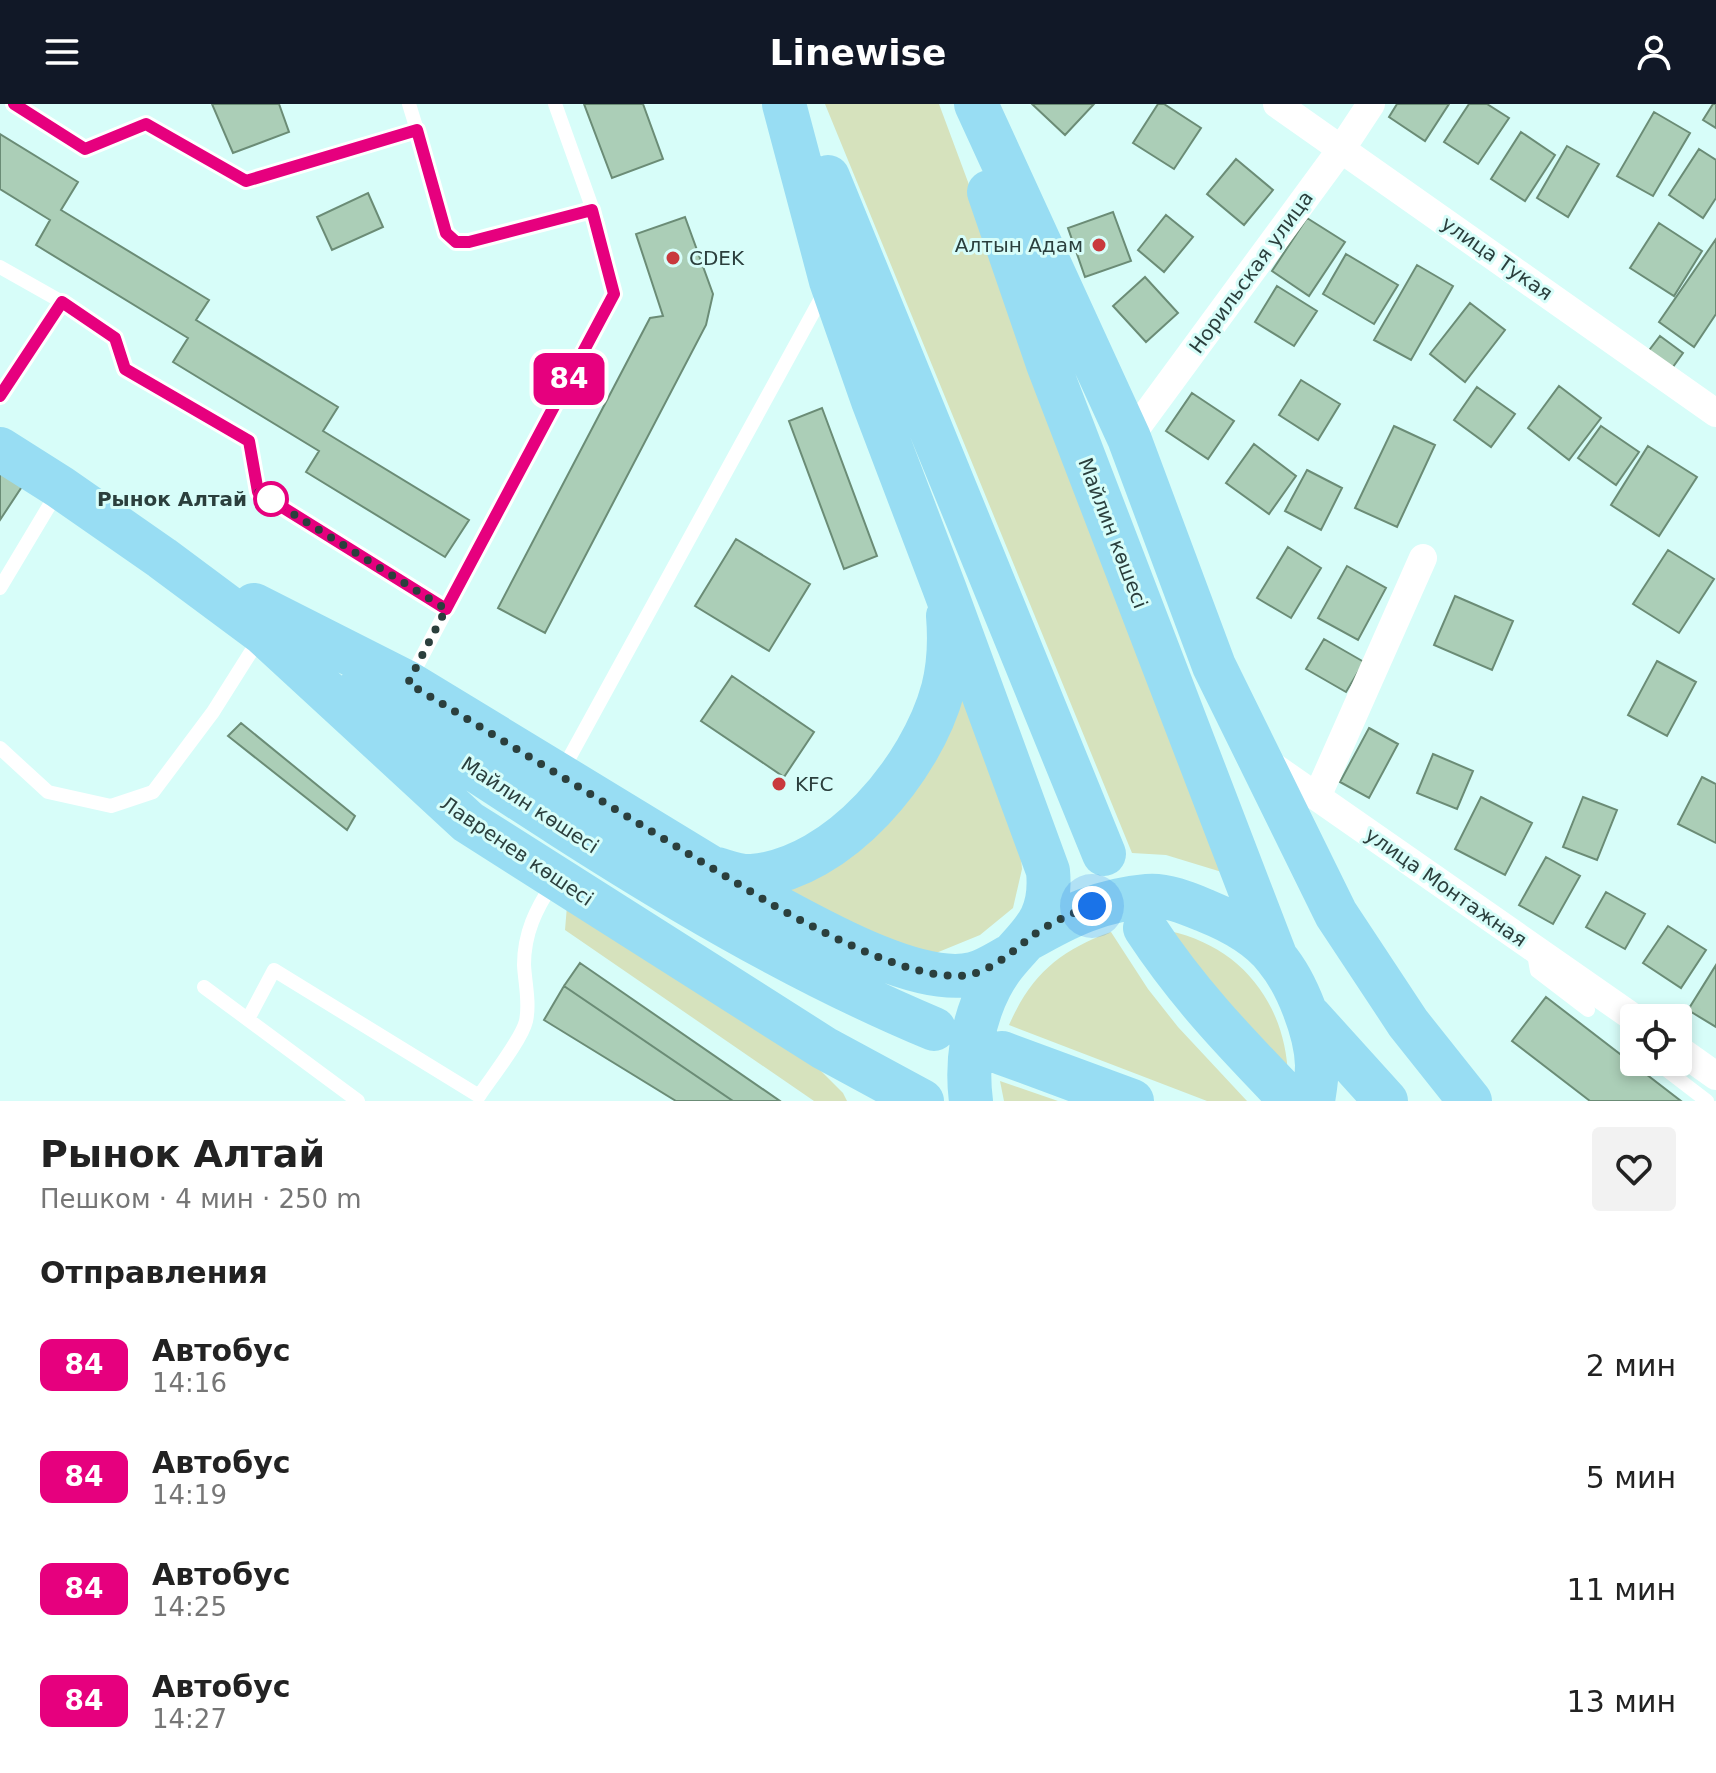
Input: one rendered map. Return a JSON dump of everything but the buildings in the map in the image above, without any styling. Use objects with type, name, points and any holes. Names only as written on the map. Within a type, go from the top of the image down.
[{"type":"main road","points":[[784,104],[831,281],[1048,871],[1048,905],[990,986],[976,1020],[968,1077],[971,1101]]},
{"type":"main road","points":[[798,104],[1104,854]]},
{"type":"main road","name":"Майлин көшесі","points":[[960,104],[1048,364],[1276,958]]},
{"type":"main road","points":[[976,104],[1129,438],[1214,666],[1336,914],[1408,1023],[1470,1101]]},
{"type":"main road","name":"Лавренев көшесі","points":[[0,449],[162,558],[263,633],[436,796],[468,822],[824,1048]]},
{"type":"main road","name":"Лавренев көшесі","points":[[162,558],[408,683],[813,927],[907,967],[950,977],[976,974],[1070,914],[1092,906],[1150,895],[1174,900],[1228,920],[1251,935],[1276,958]]},
{"type":"main road","points":[[709,866],[751,876],[815,857],[836,843],[904,771],[934,714],[943,688],[950,644],[945,590]]},
{"type":"main road","name":"Майлин көшесі","points":[[263,633],[660,887],[816,975],[934,1029]]},
{"type":"main road","points":[[1145,928],[1177,977],[1198,1001],[1300,1098],[1317,1063],[1308,1015]]},
{"type":"main road","points":[[1276,958],[1308,1015],[1386,1101]]},
{"type":"main road","points":[[824,1048],[852,1080],[863,1101]]},
{"type":"main road","points":[[824,1048],[922,1101]]},
{"type":"main road","points":[[1002,1053],[1132,1101]]},
{"type":"street","name":"улица Тукая","points":[[1277,104],[1716,413]]},
{"type":"street","name":"Норильская улица","points":[[1129,438],[1371,104]]},
{"type":"street","points":[[1317,797],[1423,558]]},
{"type":"street","name":"улица Монтажная","points":[[1258,756],[1620,1008]]},
{"type":"street","points":[[1692,1059],[1716,1076]]},
{"type":"lane","points":[[14,104],[85,149],[146,124],[246,181],[417,130]]},
{"type":"lane","points":[[409,104],[446,233],[456,242],[469,242],[592,210]]},
{"type":"lane","points":[[408,683],[614,294],[592,210],[555,104]]},
{"type":"lane","points":[[0,267],[62,302],[115,338],[125,369],[249,441],[258,492],[446,609]]},
{"type":"lane","points":[[560,774],[831,281]]},
{"type":"lane","points":[[0,396],[62,302]]},
{"type":"lane","points":[[0,588],[60,487]]},
{"type":"lane","points":[[0,748],[48,792],[111,806],[153,792],[213,712],[263,633]]},
{"type":"lane","points":[[248,1019],[274,970],[479,1096],[526,1025],[528,1008],[524,961],[529,929],[535,910],[555,880]]},
{"type":"lane","points":[[1533,948],[1537,971],[1588,1010]]},
{"type":"lane","points":[[204,987],[358,1101]]},
{"type":"lane","points":[[1674,1076],[1707,1101]]},
{"type":"green space","points":[[825,104],[939,104],[1225,873],[1166,855],[1132,853]]},
{"type":"green space","points":[[960,675],[1019,834],[1022,869],[1013,908],[980,935],[936,953],[888,944],[772,889],[804,879]]},
{"type":"green space","points":[[567,906],[812,1062],[847,1101],[814,1101],[565,930]]},
{"type":"green space","points":[[1169,931],[1218,950],[1255,982],[1279,1026],[1288,1077]]},
{"type":"green space","points":[[1111,932],[1148,989],[1178,1027],[1247,1101],[1207,1101],[1009,1025],[1027,992],[1049,966],[1077,947]]},
{"type":"green space","points":[[1000,1081],[1058,1101],[1004,1101]]},
{"type":"bus line","name":"84","points":[[0,396],[62,302],[115,338],[125,369],[249,441],[258,492],[446,609],[614,294],[592,210],[469,242],[456,242],[446,233],[417,130],[246,181],[146,124],[85,149],[14,104]]},
{"type":"place","name":"Алтын Адам","points":[[1099,245]]},
{"type":"place","name":"CDEK","points":[[673,258]]},
{"type":"place","name":"Рынoк Алтай","points":[[271,499]]},
{"type":"place","name":"KFC","points":[[779,784]]},
{"type":"route","points":[[271,499],[258,492],[446,609],[408,683],[813,927],[907,967],[950,977],[976,974],[1012,955],[1028,939],[1070,914],[1092,906]]}]
